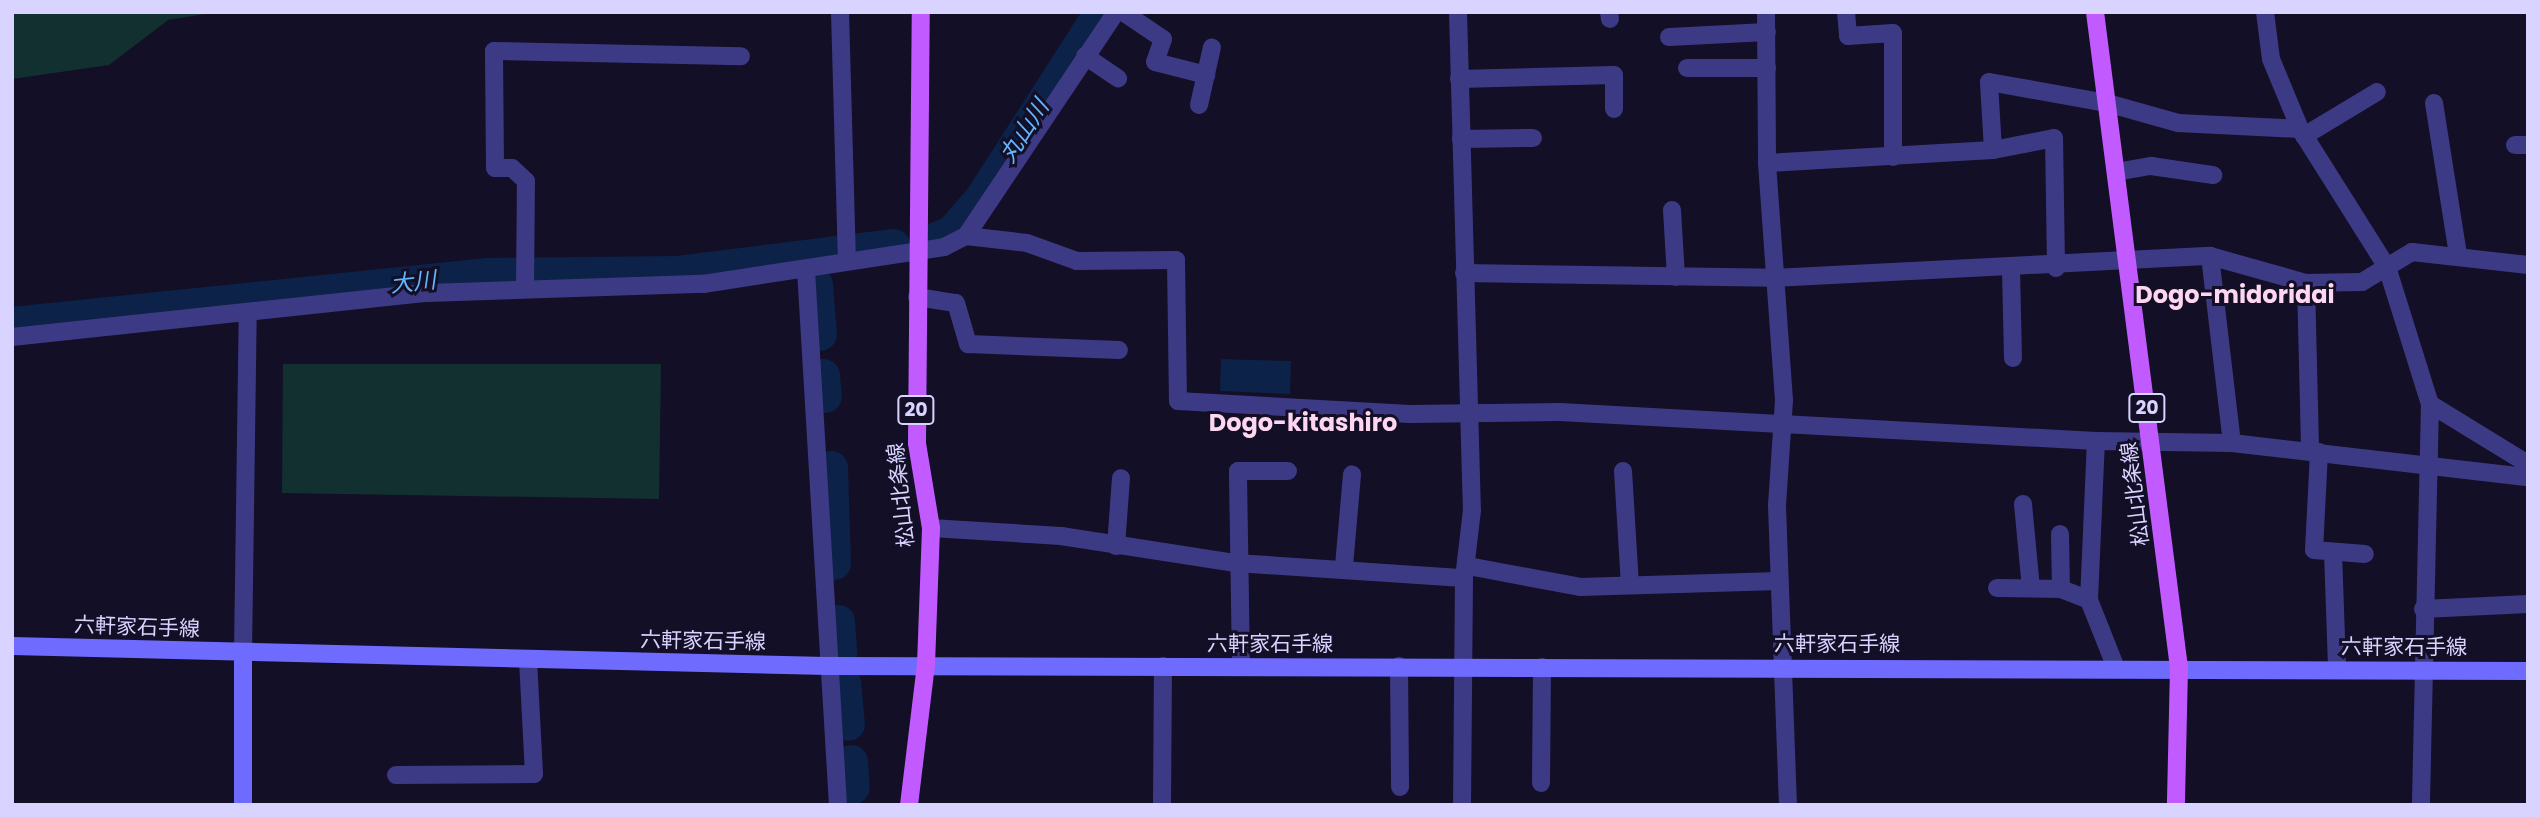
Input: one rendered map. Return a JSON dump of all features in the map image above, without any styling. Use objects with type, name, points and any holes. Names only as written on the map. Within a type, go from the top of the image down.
[{"type":"main road","name":"松山北条線","points":[[909,805],[926,665],[931,528],[917,443],[921,12]]},
{"type":"main road","name":"松山北条線","points":[[2095,12],[2179,668],[2176,805]]},
{"type":"main road","name":"六軒家石手線","points":[[12,646],[827,666],[2528,671]]},
{"type":"main road","points":[[243,653],[243,805]]},
{"type":"street","points":[[840,12],[847,254]]},
{"type":"street","points":[[966,236],[1116,12]]},
{"type":"street","points":[[1123,12],[1163,38],[1155,62],[1206,75]]},
{"type":"street","points":[[1458,12],[1466,411],[1462,805]]},
{"type":"street","points":[[1766,12],[1768,163],[1784,428],[1779,581],[1787,805]]},
{"type":"street","points":[[1846,12],[1848,36],[1893,33],[1893,157]]},
{"type":"street","points":[[2265,12],[2271,59],[2302,133],[2387,267],[2430,404],[2421,670],[2421,805]]},
{"type":"street","points":[[1669,37],[1767,32]]},
{"type":"street","points":[[1199,105],[1212,47]]},
{"type":"street","points":[[525,288],[527,181],[512,168],[495,168],[494,51],[741,55]]},
{"type":"street","points":[[1085,56],[1118,78]]},
{"type":"street","points":[[1687,68],[1767,68]]},
{"type":"street","points":[[1459,79],[1614,75],[1614,108]]},
{"type":"street","points":[[1993,150],[1989,82],[2107,103],[2178,123],[2302,133],[2377,92]]},
{"type":"street","points":[[2434,103],[2458,254]]},
{"type":"street","points":[[1461,139],[1533,138]]},
{"type":"street","points":[[1768,163],[1993,150],[2054,138],[2056,268]]},
{"type":"street","points":[[2116,172],[2151,166],[2213,175]]},
{"type":"street","points":[[1672,210],[1676,277]]},
{"type":"street","points":[[12,337],[525,288],[703,285],[806,270],[847,254],[919,253],[966,236],[1027,243],[1077,261],[1175,260],[1178,401],[1353,412],[1466,411],[1784,428],[2152,443],[2232,443],[2315,451],[2427,468],[2528,477]]},
{"type":"street","points":[[1464,273],[1773,278],[2056,268],[2127,258],[2210,256],[2306,283],[2362,282],[2412,252],[2458,254],[2528,265]]},
{"type":"street","points":[[2210,256],[2232,443]]},
{"type":"street","points":[[806,270],[827,666],[838,805]]},
{"type":"street","points":[[2011,270],[2014,358]]},
{"type":"street","points":[[2306,283],[2315,451],[2314,550],[2365,554]]},
{"type":"street","points":[[917,297],[956,303],[968,344],[1119,350]]},
{"type":"street","points":[[243,653],[248,313]]},
{"type":"street","points":[[2430,404],[2528,464]]},
{"type":"street","points":[[2096,441],[2089,600],[2116,668]]},
{"type":"street","points":[[1241,666],[1236,563],[1238,471],[1288,471]]},
{"type":"street","points":[[1623,471],[1630,585]]},
{"type":"street","points":[[1344,566],[1352,474]]},
{"type":"street","points":[[1116,546],[1121,478]]},
{"type":"street","points":[[2023,504],[2031,588]]},
{"type":"street","points":[[931,528],[1116,546],[1236,563],[1466,572],[1570,587],[1779,581]]},
{"type":"street","points":[[2060,534],[2061,589]]},
{"type":"street","points":[[2333,552],[2337,670]]},
{"type":"street","points":[[1997,588],[2061,589],[2089,600]]},
{"type":"street","points":[[2423,609],[2528,604]]},
{"type":"street","points":[[396,775],[534,774],[528,659]]},
{"type":"street","points":[[1162,805],[1163,666]]},
{"type":"street","points":[[1399,666],[1400,788]]},
{"type":"street","points":[[1541,783],[1542,667]]},
{"type":"green space","points":[[12,12],[218,12],[168,20],[109,65],[12,79]]},
{"type":"green space","points":[[283,364],[661,364],[659,499],[282,493]]},
{"type":"water","points":[[1221,359],[1291,361],[1290,394],[1220,391]]},
{"type":"waterway","name":"丸山川","points":[[936,238],[951,232],[980,199],[1100,12]]},
{"type":"waterway","name":"大川","points":[[12,323],[487,274],[676,272],[893,245]]},
{"type":"waterway","name":"大川","points":[[816,284],[820,334]]},
{"type":"waterway","name":"大川","points":[[823,375],[825,396]]},
{"type":"waterway","name":"大川","points":[[831,467],[834,563]]},
{"type":"waterway","name":"大川","points":[[838,621],[840,653]]},
{"type":"waterway","name":"大川","points":[[844,682],[848,724]]},
{"type":"waterway","name":"大川","points":[[851,761],[853,787]]},
{"type":"district","name":"Dogo-midoridai","points":[[2235,295]]},
{"type":"district","name":"Dogo-kitashiro","points":[[1303,423]]}]
